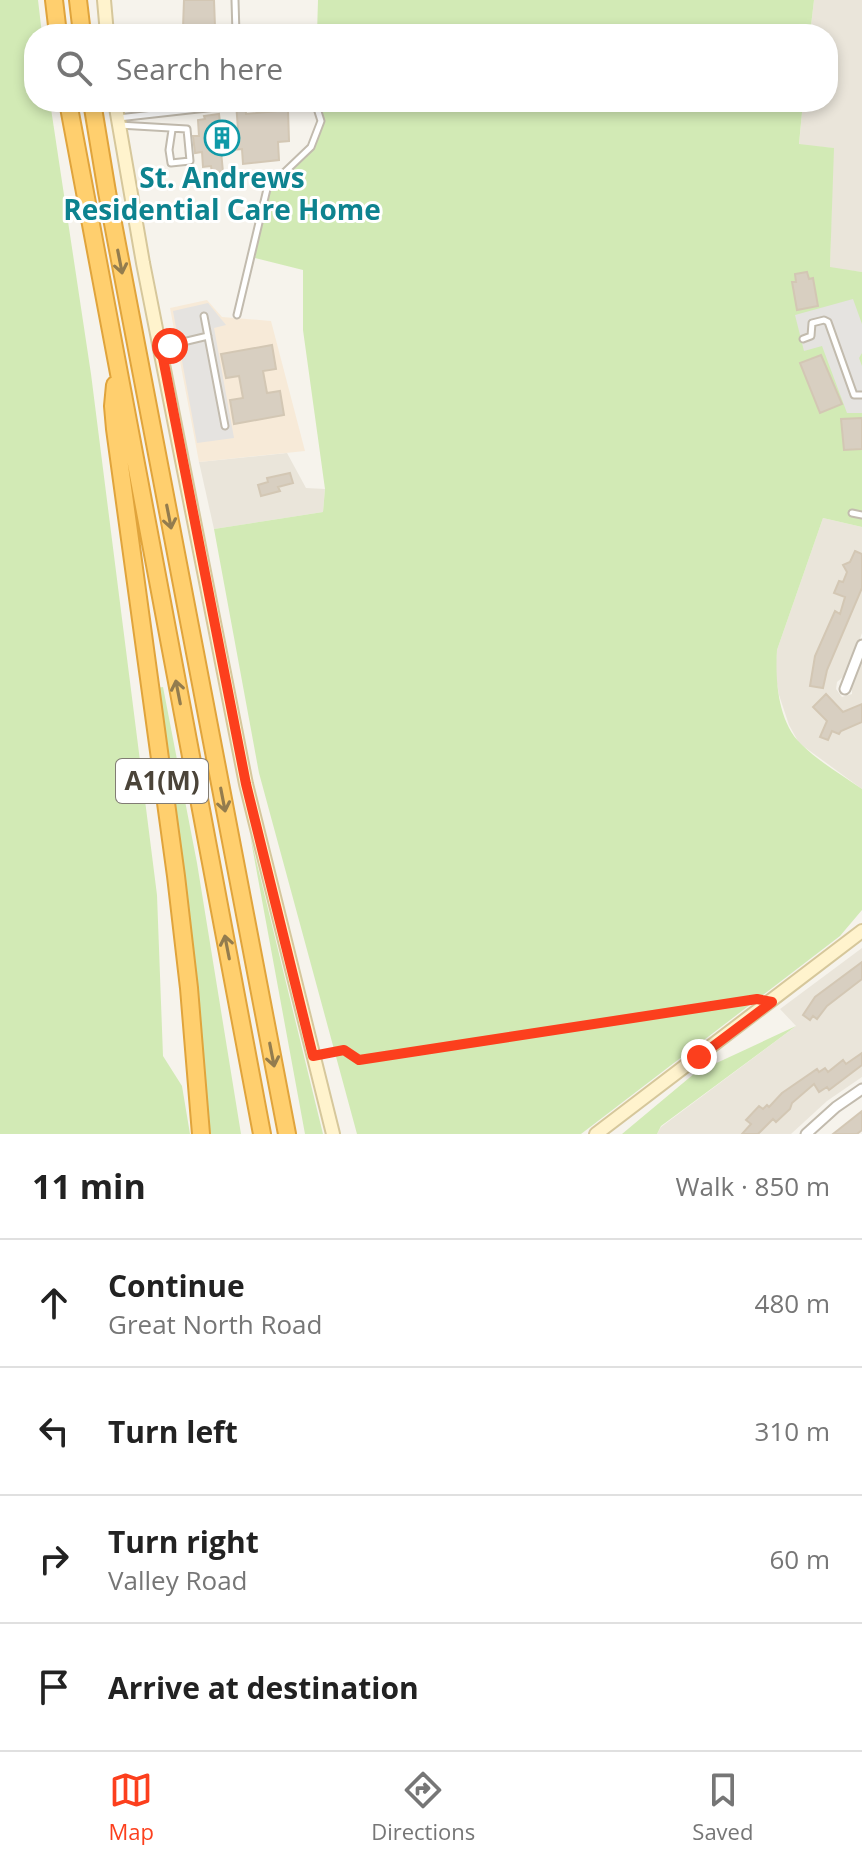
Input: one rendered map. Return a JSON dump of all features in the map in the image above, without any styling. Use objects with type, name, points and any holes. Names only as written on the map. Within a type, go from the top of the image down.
[{"type":"highway","points":[[54,0],[57,24]]},
{"type":"highway","points":[[78,0],[81,24]]},
{"type":"highway","name":"A1(M)","points":[[70,112],[262,1134]]},
{"type":"highway","name":"A1(M)","points":[[94,112],[287,1134]]},
{"type":"highway","name":"A1(M)","points":[[117,364],[113,406],[115,429],[176,876],[201,1134]]},
{"type":"main road","points":[[104,0],[106,24]]},
{"type":"main road","points":[[116,112],[143,263],[246,784],[333,1134]]},
{"type":"main road","points":[[596,1134],[862,931]]},
{"type":"street","points":[[845,689],[862,645]]},
{"type":"street","points":[[806,1134],[862,1089]]},
{"type":"lane","points":[[235,0],[236,24]]},
{"type":"lane","points":[[118,122],[185,112]]},
{"type":"lane","points":[[237,315],[267,189],[311,147],[321,121],[318,112]]},
{"type":"lane","points":[[118,122],[172,130],[187,129],[190,161],[171,163],[172,130]]},
{"type":"lane","points":[[204,316],[225,426]]},
{"type":"lane","points":[[803,339],[811,336],[812,323],[828,322],[854,395],[862,395]]},
{"type":"lane","points":[[161,348],[208,336]]},
{"type":"lane","points":[[852,513],[862,515]]},
{"type":"path","points":[[313,1056],[344,1050],[359,1060],[757,999],[772,1002]]},
{"type":"shaded area","points":[[814,0],[862,0],[862,272],[830,268],[833,148],[799,145],[802,112],[838,112],[838,24],[811,24]]},
{"type":"shaded area","points":[[853,299],[862,324],[862,353],[859,358],[862,366],[862,413],[847,413],[822,346],[804,351],[795,315]]},
{"type":"shaded area","points":[[207,300],[222,317],[271,321],[305,451],[199,462],[170,308]]},
{"type":"shaded area","points":[[208,303],[226,325],[214,328],[234,438],[197,443],[173,311]]},
{"type":"shaded area","points":[[287,453],[306,488],[325,489],[323,512],[214,529],[199,462]]},
{"type":"shaded area","points":[[823,518],[862,527],[862,633],[848,673],[837,682],[836,689],[842,697],[852,694],[852,681],[862,654],[862,789],[799,743],[789,725],[775,672],[777,650]]},
{"type":"shaded area","points":[[862,948],[862,1077],[827,1101],[791,1134],[657,1134],[661,1127],[796,1026],[780,1009]]},
{"type":"green space","points":[[0,0],[38,0],[41,24],[24,24],[24,112],[52,112],[91,374],[157,895],[163,1056],[182,1086],[190,1134],[0,1134]]},
{"type":"green space","points":[[318,0],[814,0],[811,24],[317,24]]},
{"type":"green space","points":[[318,112],[802,112],[799,144],[834,148],[830,267],[862,272],[862,527],[823,518],[777,650],[777,674],[783,712],[793,735],[815,757],[862,789],[862,910],[840,936],[581,1134],[357,1134],[259,773],[214,529],[323,512],[325,489],[303,330],[303,270],[255,258],[267,189],[311,146],[321,121]]},
{"type":"green space","points":[[163,687],[197,863],[241,1134],[209,1134],[199,1020],[156,688]]},
{"type":"green space","points":[[250,835],[323,1134],[305,1134]]},
{"type":"green space","points":[[796,1026],[661,1126],[657,1134],[622,1134],[695,1073]]},
{"type":"building","points":[[184,0],[214,0],[215,24],[183,24]]},
{"type":"building","name":"St. Andrews Residential Care Home","points":[[237,112],[288,112],[289,141],[278,142],[279,160],[243,164],[242,149],[221,151],[223,172],[212,173],[211,166],[203,167],[202,152],[195,153],[193,136],[199,136],[198,120],[219,114],[221,131],[238,129]]},
{"type":"building","points":[[807,272],[809,279],[813,278],[818,306],[797,310],[792,282],[796,282],[795,274]]},
{"type":"building","points":[[272,345],[276,369],[263,371],[267,393],[280,391],[284,415],[234,424],[230,400],[243,398],[239,376],[226,378],[221,354]]},
{"type":"building","points":[[821,355],[842,404],[820,413],[800,363]]},
{"type":"building","points":[[862,418],[862,449],[844,450],[841,419]]},
{"type":"building","points":[[290,473],[293,483],[278,487],[280,491],[261,496],[258,485],[268,482],[267,478]]},
{"type":"building","points":[[855,551],[862,554],[862,588],[827,670],[823,688],[810,686],[815,656],[835,611],[840,614],[845,597],[834,593],[847,572],[843,565],[850,562]]},
{"type":"building","points":[[826,694],[843,712],[862,704],[862,722],[839,734],[832,731],[828,740],[820,737],[827,721],[813,707]]},
{"type":"building","points":[[862,962],[862,979],[827,1006],[817,1019],[813,1016],[810,1020],[803,1015],[815,997]]},
{"type":"building","points":[[862,1053],[862,1065],[829,1090],[827,1087],[819,1092],[814,1084],[776,1122],[773,1119],[758,1134],[742,1134],[751,1124],[746,1120],[759,1106],[763,1109],[767,1105],[769,1107],[782,1093],[817,1069],[819,1072],[825,1068],[828,1072],[843,1060],[846,1064]]},
{"type":"building","points":[[862,1111],[862,1130],[857,1134],[833,1134]]},
{"type":"place","name":"St. Andrews Residential Care Home","points":[[222,138]]},
{"type":"route","points":[[170,346],[161,348],[246,784],[313,1056],[344,1050],[359,1060],[757,999],[772,1002],[699,1057]]}]
